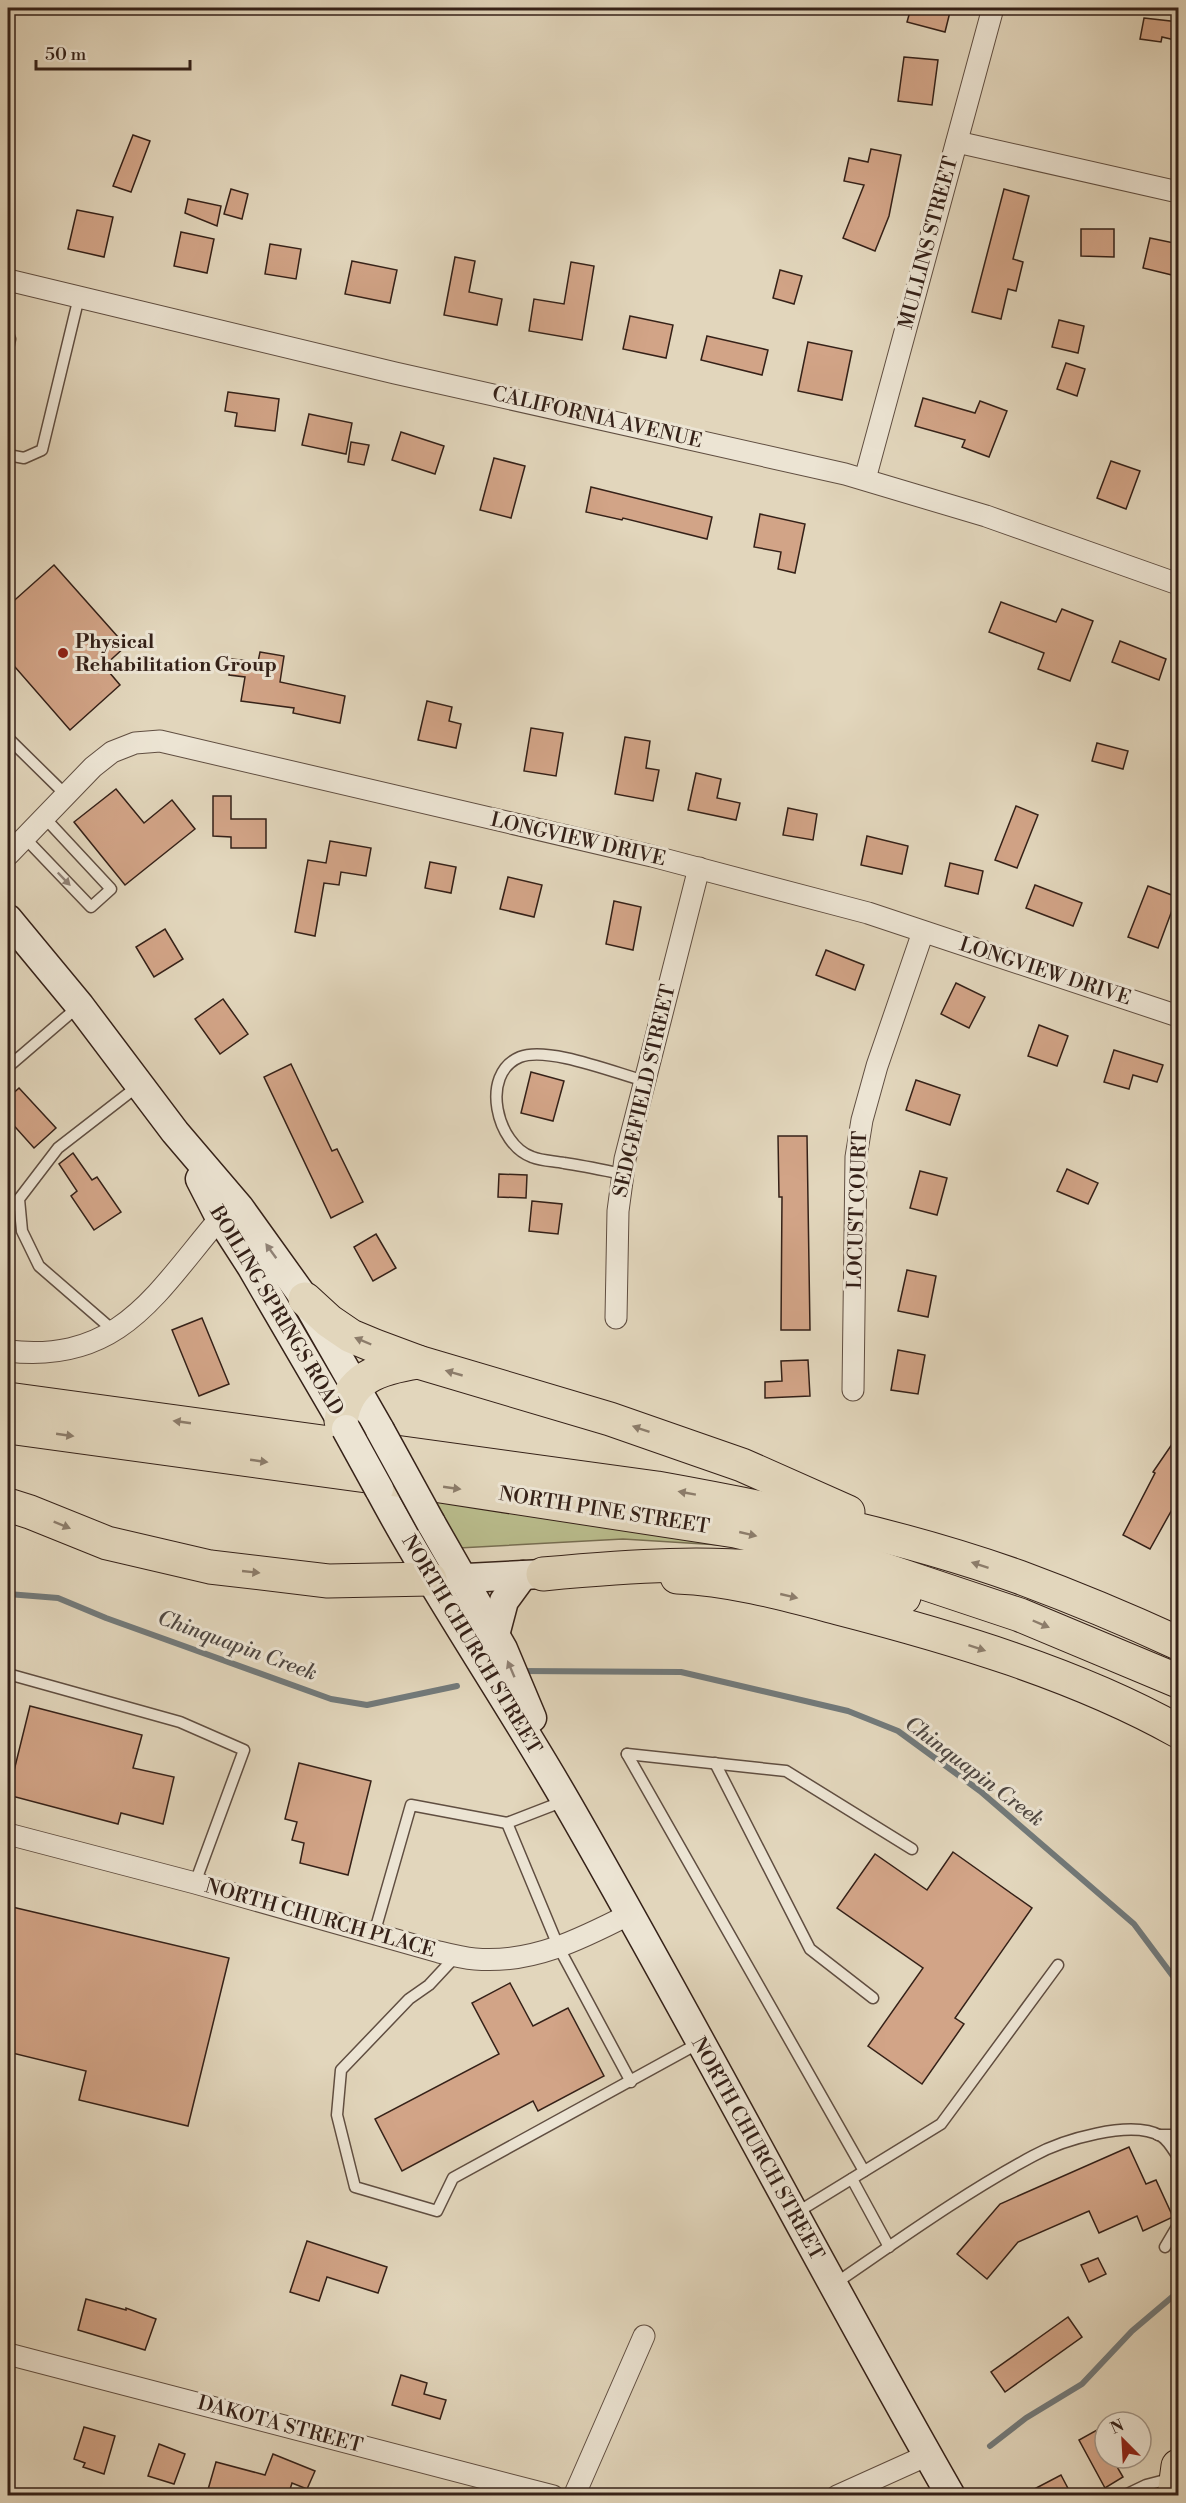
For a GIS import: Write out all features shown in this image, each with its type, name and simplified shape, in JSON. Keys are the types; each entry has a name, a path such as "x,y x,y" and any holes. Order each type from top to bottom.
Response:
{"main road":[{"name":"BOILING SPRINGS ROAD","path":"8,919 80,1006 140,1085 175,1132 229,1213 305,1299 400,1467"},
{"name":"BOILING SPRINGS ROAD","path":"229,1213 251,1266 379,1489"},
{"path":"305,1299 329,1321 351,1336 418,1362 610,1419 742,1465 929,1548"},
{"path":"343,1425 346,1399 356,1386 374,1372 418,1362"},
{"name":"NORTH PINE STREET","path":"8,1399 657,1488 805,1517 929,1548 1017,1576 1179,1642"},
{"name":"NORTH PINE STREET","path":"8,1427 417,1483 735,1531 843,1556 1020,1615 1179,1682"},
{"name":"NORTH CHURCH STREET","path":"400,1467 495,1635 566,1801"},
{"name":"NORTH CHURCH STREET","path":"379,1489 430,1580 566,1801 832,2285 951,2496"},
{"path":"8,1505 107,1543 210,1567 328,1581 430,1580 700,1563 799,1571 932,1603 986,1605"},
{"path":"495,1635 504,1601 533,1575 701,1578 757,1588 893,1622 1085,1686 1142,1711 1179,1731"},
{"path":"1113,1614 1179,1626"}],"street":[{"name":"MULLINS STREET","path":"864,479 993,8"},
{"path":"957,142 1179,192"},
{"name":"CALIFORNIA AVENUE","path":"8,280 407,375 864,479 986,516 1179,584"},
{"name":"LONGVIEW DRIVE","path":"8,855 93,767 112,752 135,743 160,741 699,868 868,913 1179,1016"},
{"name":"SEDGEFIELD STREET","path":"616,1318 618,1211 622,1174 699,868"},
{"name":"LOCUST COURT","path":"853,1390 856,1157 862,1120 923,932"},
{"path":"8,1351 32,1353 66,1350 100,1339 114,1331 141,1312 229,1213"},
{"name":"NORTH CHURCH PLACE","path":"8,1834 195,1883 456,1956 475,1959 512,1959 559,1948 630,1914"},
{"path":"574,2496 644,2336"},
{"name":"DAKOTA STREET","path":"8,2354 553,2496"},
{"path":"837,2496 928,2455"}],"lane":[{"path":"8,455 24,458 42,450 79,297"},
{"path":"8,333 10,339 8,349"},
{"path":"8,738 66,795"},
{"path":"24,837 91,907 111,889 44,817"},
{"path":"8,1067 80,1006"},
{"path":"622,1174 532,1157 518,1149 503,1125 495,1102 497,1083 507,1065 521,1057 537,1055 555,1055 645,1081"},
{"path":"114,1331 39,1266 22,1231 19,1199 58,1148 140,1085"},
{"path":"8,1674 180,1722 244,1750 195,1883"},
{"path":"864,2171 627,1754 786,1771 912,1849"},
{"path":"715,1763 810,1949 873,1998"},
{"path":"374,1934 411,1805 507,1824 566,1801"},
{"path":"507,1824 559,1948 631,2082"},
{"path":"456,1956 429,1985 409,1999 341,2070 337,2115 355,2187 437,2211 453,2178 700,2042"},
{"path":"794,2215 941,2124 1058,1965"},
{"path":"832,2285 974,2191 1035,2154 1086,2135 1132,2129 1158,2135 1162,2136 1179,2157"},
{"path":"1158,2135 1179,2135"},
{"path":"852,2179 889,2247"},
{"path":"1165,2247 1179,2224"},
{"path":"1123,2496 1146,2485 1176,2480"}],"green space":[{"path":"424,1488 785,1549 623,1539 459,1548"}],"building":[{"path":"911,8 951,8 945,32 907,22"},
{"path":"1144,18 1179,22 1179,41 1162,37 1161,42 1140,39"},
{"path":"904,57 938,60 932,105 898,101"},
{"path":"133,135 150,141 131,192 113,186"},
{"path":"871,149 901,155 889,216 875,251 843,238 864,185 844,181 849,158 868,162"},
{"path":"231,189 248,194 242,219 224,214"},
{"path":"1004,189 1029,196 1013,259 1023,262 1016,291 1008,289 1001,319 972,312"},
{"path":"188,199 221,206 217,226 185,213"},
{"path":"77,210 113,217 104,257 68,249"},
{"path":"1081,229 1114,229 1114,257 1081,256"},
{"path":"181,232 214,239 207,273 174,266"},
{"path":"1150,238 1179,244 1176,276 1143,268"},
{"path":"270,244 301,249 296,279 265,274"},
{"path":"455,257 475,261 469,292 502,299 497,325 444,315"},
{"path":"352,261 397,270 390,303 345,294"},
{"path":"571,262 594,266 582,340 529,331 534,299 564,304"},
{"path":"780,270 802,276 794,304 773,298"},
{"path":"630,316 673,325 666,358 623,349"},
{"path":"1059,320 1084,326 1078,353 1052,347"},
{"path":"707,336 768,350 762,375 701,360"},
{"path":"808,342 852,351 842,400 798,391"},
{"path":"1066,363 1085,369 1077,396 1057,389"},
{"path":"228,392 279,399 275,431 235,426 237,413 225,411"},
{"path":"923,398 975,413 980,401 1007,411 989,457 962,447 965,440 915,426"},
{"path":"309,414 352,423 346,454 302,445"},
{"path":"401,432 444,446 435,474 392,460"},
{"path":"351,442 369,445 364,465 348,462"},
{"path":"494,458 525,466 511,518 480,510"},
{"path":"1111,461 1140,471 1126,509 1097,498"},
{"path":"591,487 712,517 707,539 623,518 622,520 586,512"},
{"path":"760,514 805,524 795,573 778,569 781,552 754,547"},
{"name":"Physical Rehabilitation Group","path":"54,565 126,646 104,666 120,685 70,730 8,659 8,606"},
{"path":"1001,602 1056,622 1062,609 1093,621 1070,681 1038,669 1044,653 989,632"},
{"path":"1120,641 1166,659 1159,680 1112,662"},
{"path":"260,652 284,656 280,682 345,696 340,723 293,713 294,708 241,701 245,677 229,675 232,659 258,662"},
{"path":"427,701 452,707 449,721 461,724 456,748 418,740"},
{"path":"531,728 563,733 556,776 524,771"},
{"path":"625,737 650,741 646,768 659,770 653,801 615,794"},
{"path":"1097,743 1128,751 1123,769 1092,761"},
{"path":"696,773 721,779 717,798 740,803 736,820 688,810"},
{"path":"116,789 144,823 172,800 195,829 125,885 74,822"},
{"path":"213,796 231,796 231,819 266,819 266,848 231,848 231,837 213,836"},
{"path":"1016,806 1038,815 1017,868 995,860"},
{"path":"788,808 817,814 813,840 783,835"},
{"path":"867,836 908,846 902,874 861,865"},
{"path":"330,841 371,848 366,876 341,872 339,885 324,883 315,936 295,932 308,860 326,863"},
{"path":"430,862 456,867 451,893 425,888"},
{"path":"950,863 983,871 978,894 945,886"},
{"path":"508,877 542,885 534,917 500,909"},
{"path":"1035,885 1082,903 1073,926 1026,908"},
{"path":"1148,886 1177,897 1158,948 1128,937"},
{"path":"614,901 641,907 633,950 606,944"},
{"path":"165,929 183,959 154,977 136,947"},
{"path":"826,950 864,965 855,990 816,975"},
{"path":"956,983 985,997 969,1028 941,1014"},
{"path":"223,999 248,1034 220,1054 195,1019"},
{"path":"1039,1025 1068,1036 1057,1066 1028,1056"},
{"path":"1114,1050 1163,1065 1157,1082 1133,1075 1129,1089 1104,1082"},
{"path":"291,1064 332,1151 337,1149 363,1202 331,1218 264,1077"},
{"path":"531,1072 564,1081 553,1121 521,1113"},
{"path":"916,1080 960,1095 950,1125 906,1110"},
{"path":"19,1088 56,1128 34,1148 8,1119 8,1098"},
{"path":"778,1136 807,1136 810,1330 781,1330 782,1197 779,1197"},
{"path":"73,1153 92,1180 97,1177 121,1212 94,1230 71,1196 77,1191 59,1164"},
{"path":"1067,1169 1098,1183 1088,1204 1057,1191"},
{"path":"920,1171 947,1178 937,1215 910,1208"},
{"path":"499,1174 527,1175 526,1198 498,1197"},
{"path":"532,1201 562,1204 558,1234 529,1231"},
{"path":"376,1234 396,1268 373,1281 354,1247"},
{"path":"907,1270 936,1276 928,1317 898,1311"},
{"path":"202,1318 229,1384 199,1396 172,1330"},
{"path":"898,1350 925,1355 918,1394 891,1390"},
{"path":"808,1360 810,1396 765,1398 765,1382 782,1381 781,1361"},
{"path":"1179,1434 1179,1497 1150,1549 1123,1535 1155,1473 1153,1472"},
{"path":"30,1706 142,1735 133,1768 174,1777 163,1824 121,1813 118,1824 8,1795"},
{"path":"299,1763 371,1781 348,1875 300,1863 304,1843 292,1840 297,1822 285,1819"},
{"path":"953,1852 1032,1908 955,2018 964,2024 922,2084 868,2046 923,1968 837,1908 875,1854 927,1890"},
{"path":"8,1906 229,1958 188,2126 79,2100 86,2071 8,2052"},
{"path":"510,1983 533,2026 568,2008 604,2076 538,2111 533,2101 402,2171 375,2119 499,2054 472,2003"},
{"path":"1129,2147 1146,2184 1156,2180 1173,2217 1143,2231 1137,2216 1099,2233 1089,2211 1018,2242 987,2279 957,2254 1000,2204"},
{"path":"307,2241 387,2267 378,2293 327,2277 319,2301 290,2292"},
{"path":"1098,2258 1106,2274 1089,2282 1081,2265"},
{"path":"86,2299 126,2310 126,2308 156,2319 145,2350 78,2330"},
{"path":"1068,2317 1082,2337 1005,2392 991,2372"},
{"path":"401,2375 427,2383 424,2394 446,2400 440,2419 392,2405"},
{"path":"84,2427 115,2436 104,2474 83,2467 85,2463 74,2459"},
{"path":"1093,2432 1093,2466 1079,2440"},
{"path":"159,2444 185,2454 174,2484 148,2476"},
{"path":"273,2454 315,2471 307,2489 292,2483 288,2496 217,2496 207,2493 216,2462 265,2475"},
{"path":"1095,2470 1119,2470 1123,2477 1105,2488"},
{"path":"1061,2475 1072,2496 1021,2496"}],"waterway":[{"name":"Chinquapin Creek","path":"8,1594 58,1598 106,1618 331,1699 367,1705 457,1686"},
{"name":"Chinquapin Creek","path":"521,1671 681,1672 848,1711 898,1731 980,1791 1134,1924 1178,1983"},
{"path":"990,2446 1026,2418 1082,2384 1132,2331 1178,2292"}],"place":[{"name":"Physical Rehabilitation Group","path":"63,653"}]}
